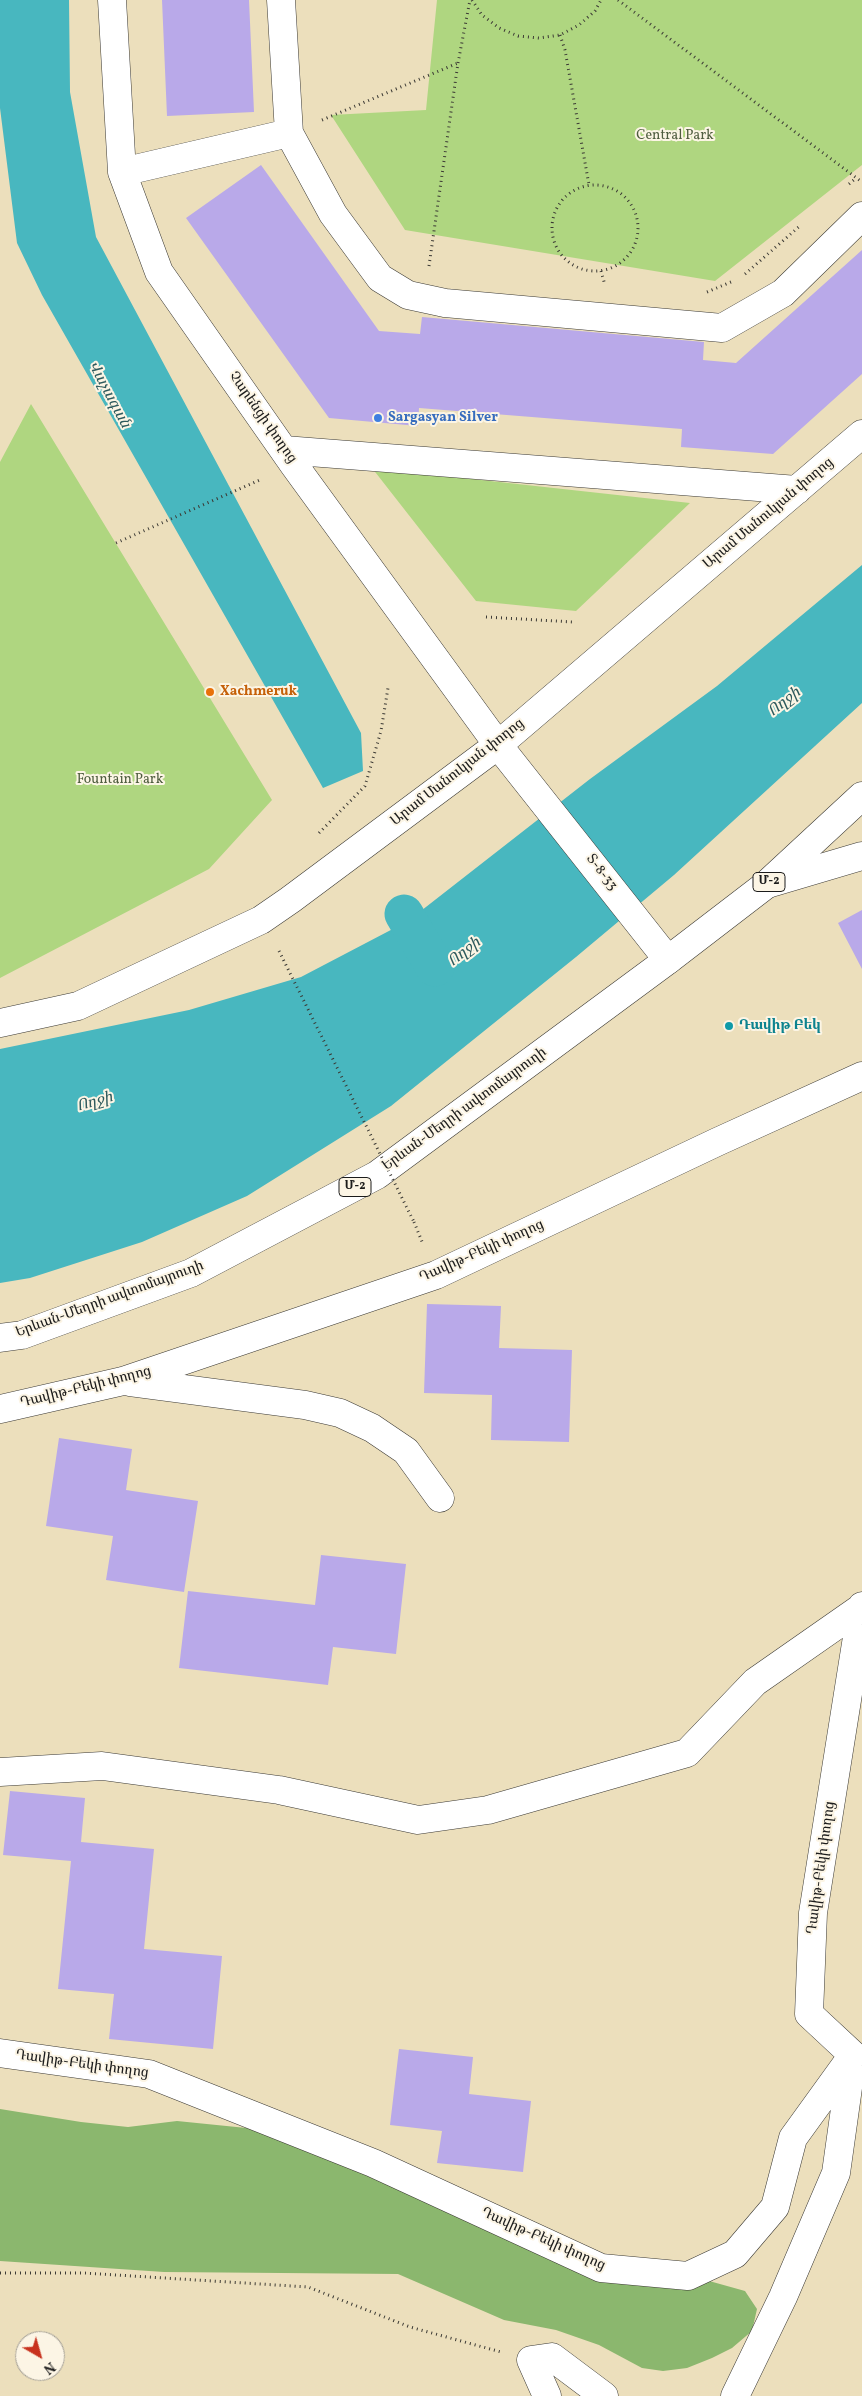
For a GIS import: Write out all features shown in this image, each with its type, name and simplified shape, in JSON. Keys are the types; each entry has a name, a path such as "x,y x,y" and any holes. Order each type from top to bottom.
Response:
{"main road":[{"name":"Չարենցի փողոց","path":"112,0 122,172 160,272 289,457 498,745 532,787"},
{"path":"281,0 289,134 333,214 380,278 408,295 445,303 722,328 783,293 862,216"},
{"path":"122,172 289,134"},
{"name":"Արամ Մանուկյան փողոց","path":"0,1023 78,1006 261,920 498,745 862,434"},
{"path":"289,457 797,490"},
{"name":"Տ-8-33","path":"532,787 668,960"},
{"name":"Մ-2","path":"668,960 767,884 862,796"},
{"path":"767,884 862,856"},
{"name":"Երևան-Մեղրի ավտոմայրուղի","path":"0,1338 22,1335 191,1273 377,1175 668,960"},
{"name":"Դավիթ-Բեկի փողոց","path":"0,1409 123,1381 436,1275 717,1142 862,1076"},
{"path":"123,1381 305,1405 340,1413 372,1428 406,1451 440,1498"},
{"name":"Դավիթ-Բեկի փողոց","path":"0,1772 102,1766 279,1790 418,1820 488,1810 687,1753 755,1682 861,1607"},
{"name":"Դավիթ-Բեկի փողոց","path":"0,2053 149,2074 373,2163 602,2268 688,2276 734,2254 775,2208 793,2138 857,2053 810,2014 813,1913 861,1607"},
{"path":"735,2396 783,2297 836,2173 857,2053"},
{"path":"547,2396 531,2360 552,2357 604,2396"}],"path":[{"path":"471,0 482,15 499,28 518,36 539,38 560,35 579,25 595,11 601,0"},
{"path":"424,298 458,63 471,0"},
{"path":"618,0 862,182"},
{"path":"560,35 565,50 589,185"},
{"path":"289,134 458,63"},
{"path":"589,185 604,185 618,191 629,201 636,214 638,229 635,244 621,261 601,271 586,270 572,264 560,254 554,241 551,226 555,212 563,199 574,190 589,185"},
{"path":"601,271 607,290"},
{"path":"116,543 289,457"},
{"path":"486,617 573,622"},
{"path":"313,840 365,786 382,731 388,688"},
{"path":"279,951 414,1222"},
{"path":"0,2273 84,2273 308,2287 410,2327 531,2360"}],"green space":[{"name":"Central Park","path":"437,0 862,0 862,165 715,281 405,230 331,115 426,110"},
{"name":"Fountain Park","path":"31,404 272,800 209,869 0,978 0,462"},
{"path":"372,468 690,503 576,611 476,601"},
{"path":"0,2109 81,2122 128,2127 177,2121 276,2131 601,2268 702,2279 745,2291 757,2309 752,2331 732,2348 712,2358 687,2368 663,2371 642,2368 599,2345 556,2330 504,2320 398,2274 164,2272 0,2261"}],"water":[{"name":"Վաչագան","path":"0,0 69,0 70,92 96,237 361,733 363,771 323,788 42,295 17,243 0,108"},
{"name":"Ողջի","path":"862,565 862,703 674,875 576,957 391,1106 247,1196 142,1242 30,1278 0,1283 0,1049 189,1010 301,977 408,921 590,779 717,686"}],"building":[{"path":"162,0 249,0 254,112 167,116"},
{"path":"261,165 379,331 420,334 422,317 704,342 703,360 736,363 862,250 862,374 773,454 681,447 682,429 419,408 418,426 329,418 186,218"},
{"path":"862,910 862,969 838,923"},
{"path":"427,1304 501,1306 499,1348 572,1350 569,1442 491,1440 492,1395 424,1393"},
{"path":"59,1438 132,1449 126,1490 198,1501 184,1592 106,1580 113,1536 46,1526"},
{"path":"321,1555 406,1564 396,1654 333,1647 328,1685 179,1668 188,1591 315,1605"},
{"path":"10,1791 85,1798 81,1842 154,1849 144,1949 222,1956 213,2049 109,2039 114,1994 58,1989 71,1861 3,1855"},
{"path":"399,2049 473,2057 469,2094 531,2101 523,2172 437,2163 442,2131 390,2125"}],"waterway":[{"path":"404,914 435,967"}],"place":[{"name":"Sargasyan Silver","path":"378,418"},
{"name":"Xachmeruk","path":"210,692"},
{"name":"Դավիթ Բեկ","path":"729,1026"}]}
